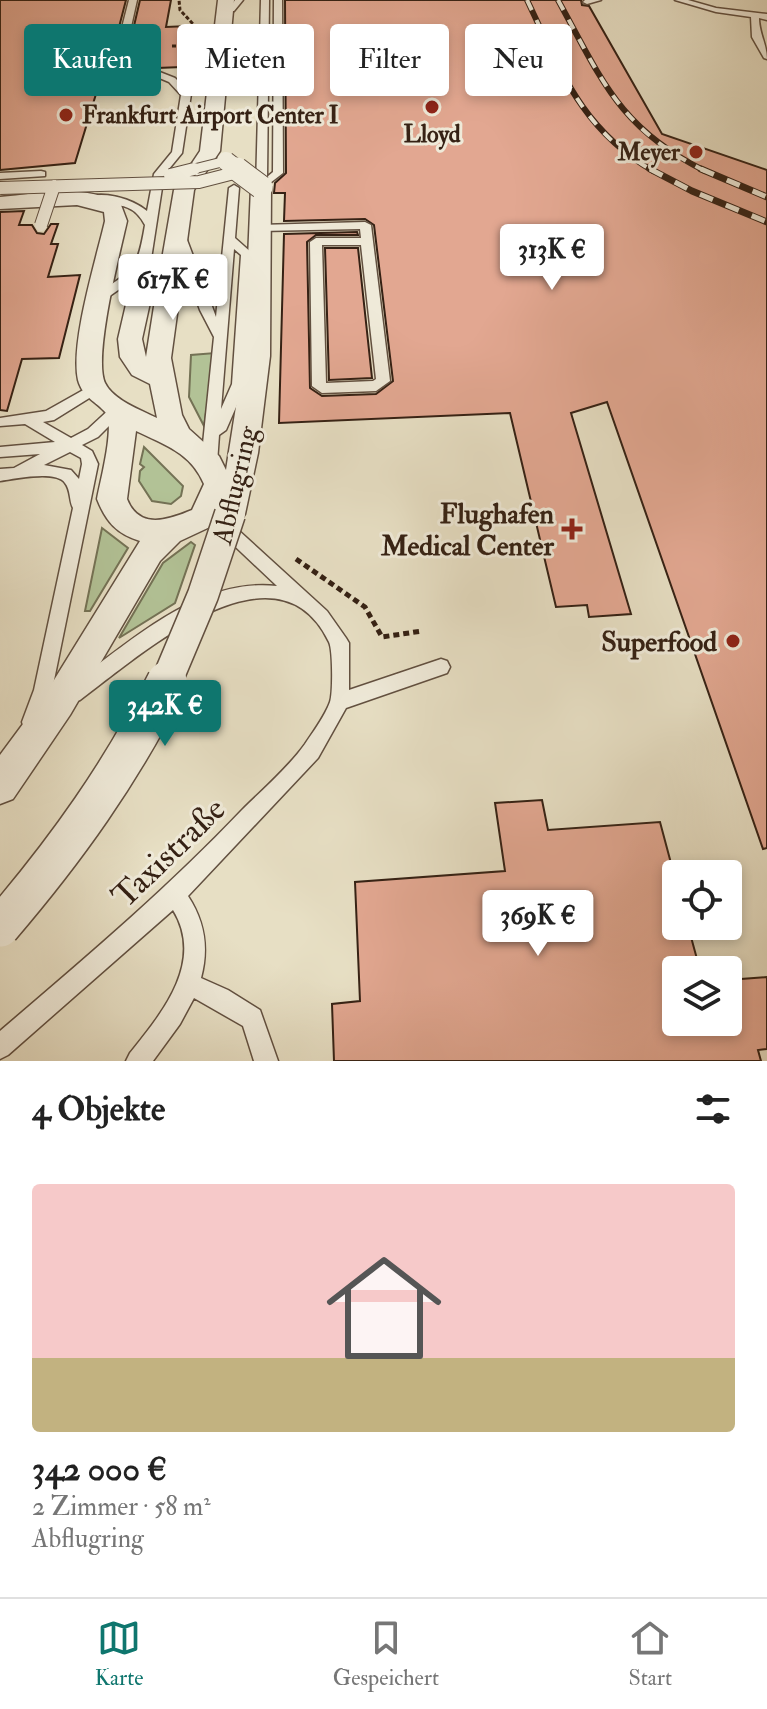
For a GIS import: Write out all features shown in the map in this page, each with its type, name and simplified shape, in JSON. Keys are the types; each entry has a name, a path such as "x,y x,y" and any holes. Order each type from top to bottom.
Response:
{"street":[{"path":"231,2 221,143 233,174 261,187"},
{"path":"3,782 58,704 149,552 169,533 202,518 212,504 218,484 204,450 169,415 160,378 175,335 180,297 170,269 184,190 210,151 231,2"},
{"name":"Abflugring","path":"0,927 85,822 129,754 197,614 218,556 244,453 257,356 245,234 261,187"},
{"path":"0,203 89,199 107,203 117,214 88,370 94,389 119,409 204,450"},
{"path":"160,378 141,369 133,357 130,339 140,296 170,269"},
{"path":"119,409 123,429 112,499 114,507 120,518 138,530 169,533"}],"lane":[{"path":"101,298 140,269 147,254 159,174 177,153 186,94 172,80 119,59 133,0"},
{"path":"261,187 265,0"},
{"path":"261,187 278,173 278,0"},
{"path":"587,2 597,0"},
{"path":"679,0 767,17"},
{"path":"755,16 753,30 767,56"},
{"path":"0,176 42,170 33,201"},
{"path":"0,188 199,182 233,174 247,254 239,384 204,450"},
{"path":"41,225 54,186"},
{"path":"89,199 123,202 144,214 151,226"},
{"path":"245,234 365,225 383,381 376,386 322,388 319,386 316,242 366,241"},
{"path":"178,231 206,310 222,342"},
{"path":"204,450 222,342 245,234"},
{"path":"5,422 29,420 57,412 94,389"},
{"path":"7,474 72,446 93,433 119,409"},
{"path":"3,782 28,732 43,690 89,458 29,420"},
{"path":"0,452 72,446"},
{"path":"7,474 53,472 66,475 74,482 79,510"},
{"path":"212,504 230,532 321,616 340,643 340,702 441,667"},
{"path":"58,704 170,622 202,606 250,593 298,596"},
{"name":"Taxistraße","path":"0,1047 175,894 311,752 340,702"},
{"path":"138,1061 190,985 195,959 192,926 175,894"},
{"path":"190,985 220,998 252,1018 266,1061"}],"path":[{"path":"172,46 191,46 194,25 180,10 179,0"},
{"path":"289,554 365,607 382,637 422,631"}],"green space":[{"path":"215,353 204,426 189,397 191,355"},
{"path":"144,447 183,486 181,496 171,504 152,501 139,481 140,471 144,467 140,464"},
{"path":"102,528 128,548 90,611 85,611"},
{"path":"191,542 195,545 175,603 119,638 163,563"}],"building":[{"path":"0,0 126,0 120,24 24,24 24,96 95,96 75,163 0,170"},
{"path":"140,0 171,0 166,27 177,27 177,67 161,68 161,24 134,24"},
{"path":"285,0 581,0 582,5 589,6 662,134 767,170 767,848 763,849 607,402 571,413 631,614 589,617 587,605 556,607 510,413 279,423 284,234 357,232 358,235 316,235 307,242 310,388 322,396 376,394 393,381 374,225 365,219 284,221 285,193 274,193 275,183 286,173 286,96 314,96 314,24 285,24"},
{"path":"24,211 19,225 32,225 37,233 44,234 51,224 58,224 51,244 58,244 48,277 80,275 59,358 22,359 7,411 0,410 0,212"},
{"path":"325,248 358,248 372,378 329,380"},
{"path":"542,800 548,830 660,822 670,860 662,860 662,940 692,940 696,956 662,956 662,1036 742,1036 742,979 767,977 767,1049 758,1050 761,1061 334,1061 332,1004 360,1001 355,882 505,871 495,803"}],"railway":[{"path":"527,0 563,74 590,117 628,155 653,171"},
{"path":"558,0 601,78 632,119 676,155 703,170"},
{"path":"650,169 692,191 767,222"},
{"path":"703,170 767,197"}],"place":[{"name":"Lloyd","path":"432,107"},
{"name":"Frankfurt Airport Center I","path":"66,115"},
{"name":"Meyer","path":"696,152"},
{"name":"Flughafen Medical Center","path":"572,529"},
{"name":"Superfood","path":"733,641"}]}
